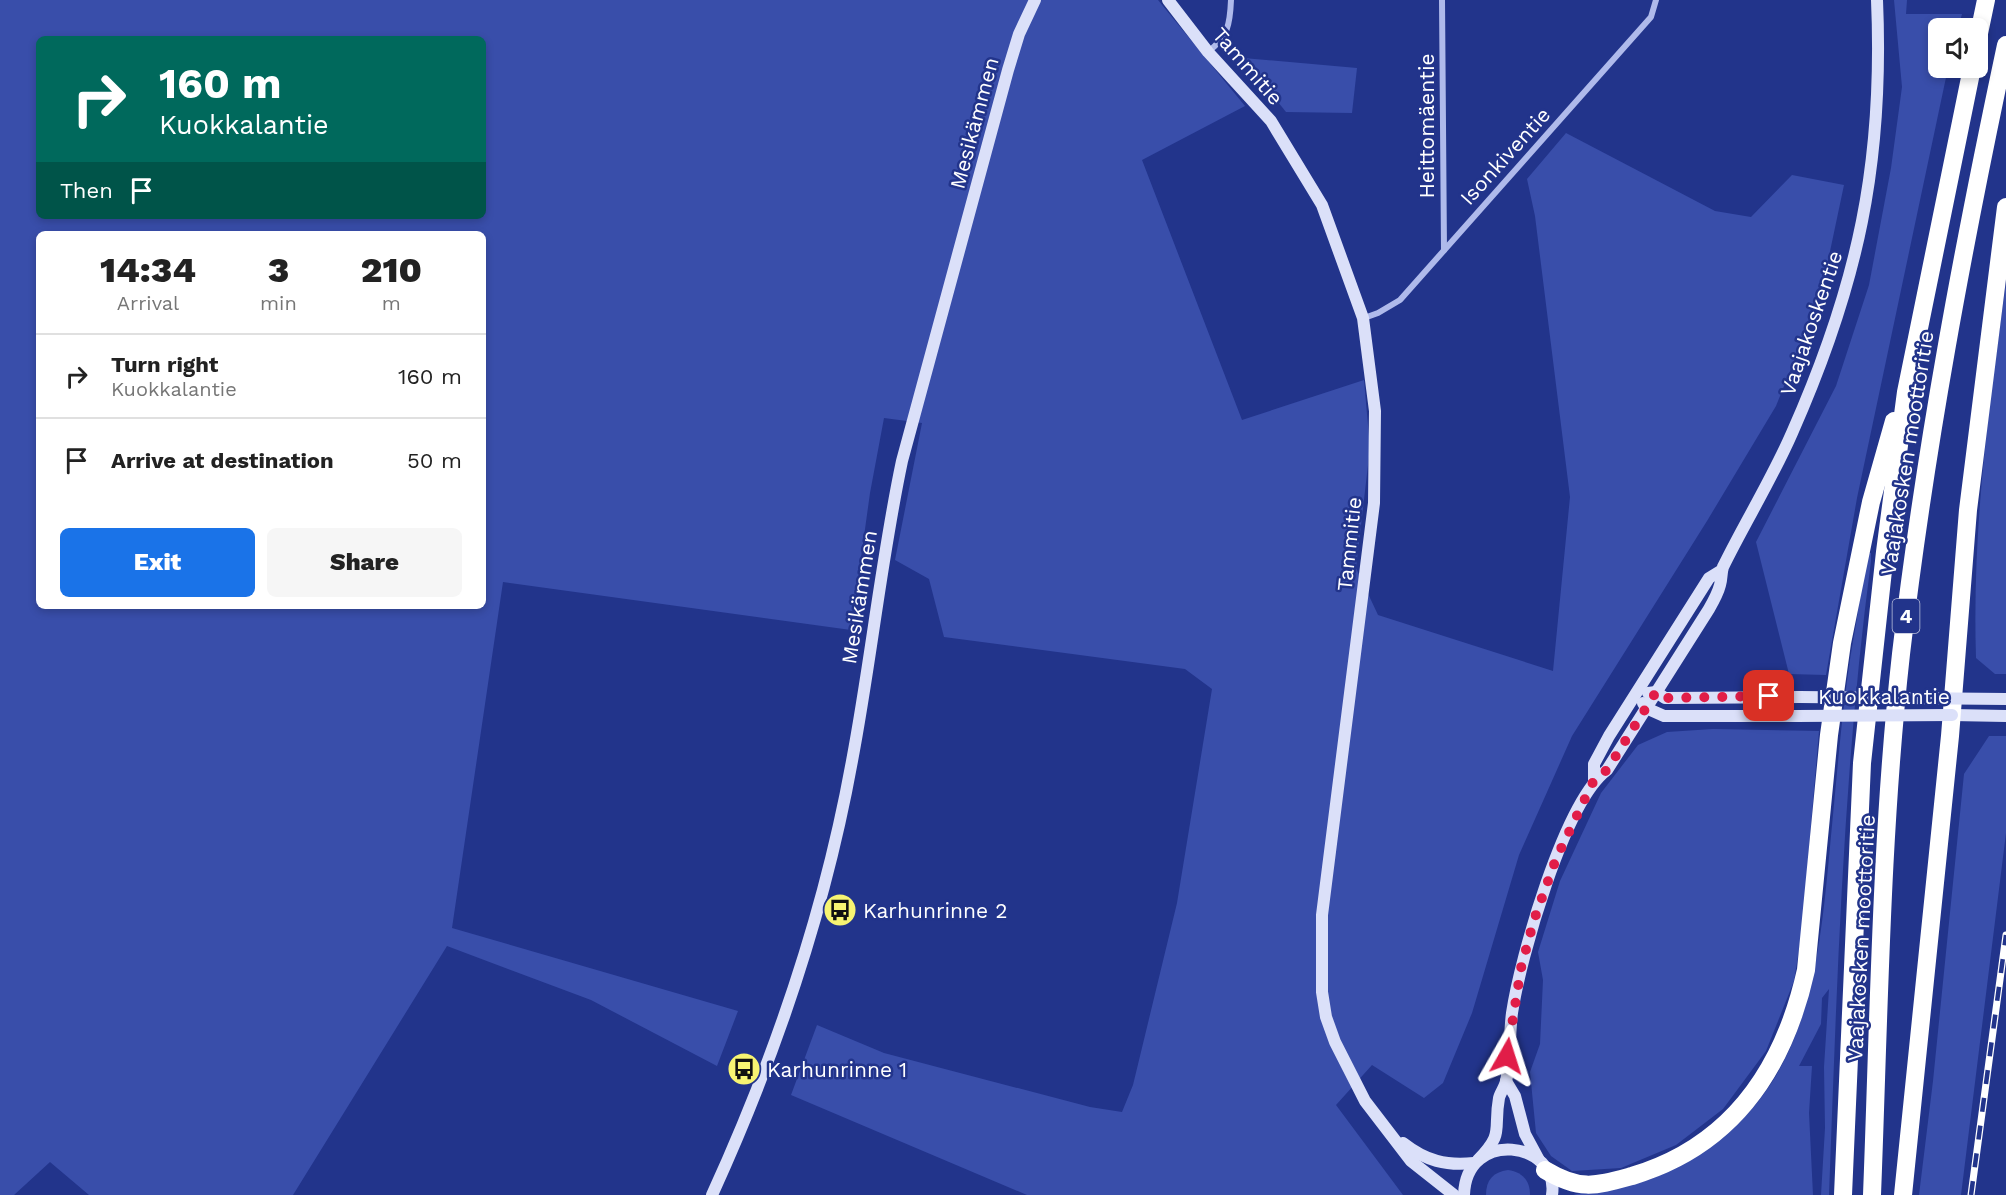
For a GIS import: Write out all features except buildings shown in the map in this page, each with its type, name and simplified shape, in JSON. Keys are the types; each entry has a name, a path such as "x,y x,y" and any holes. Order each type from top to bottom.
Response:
{"highway":[{"path":"1982,18 1986,0"},
{"name":"Vaajakosken moottoritie","path":"1872,1195 1882,933 1901,657 1942,363 2006,45"},
{"name":"Vaajakosken moottoritie","path":"1843,1195 1862,764 1906,392 1970,78"},
{"path":"1903,1195 1952,707 1968,510 2006,207"},
{"path":"1543,1167 1563,1182 1589,1185 1635,1175 1682,1158 1736,1116 1758,1089 1779,1053 1801,994 1806,970 1829,735 1842,643 1871,502 1887,439 1906,392"}],"street":[{"name":"Mesikämmen","path":"712,1195 763,1075 792,992 823,886 852,762 891,516 902,461 1008,70 1019,34 1035,0"},
{"name":"Tammitie","path":"1168,0 1208,52 1271,121 1322,205 1363,318 1375,411 1374,503 1326,880 1321,960 1326,1017 1335,1042 1365,1101 1425,1175 1454,1195"},
{"path":"1208,52 1224,40 1230,18 1231,0"},
{"name":"Heittomäentie","path":"1442,0 1444,251"},
{"name":"Isonkiventie","path":"1363,318 1378,313 1400,300 1651,17 1656,0"},
{"name":"Vaajakoskentie","path":"1594,780 1607,770 1709,609 1721,584 1722,570 1755,511 1792,435 1828,348 1854,262 1866,210 1879,94 1877,0"},
{"name":"Vaajakoskentie","path":"1464,1195 1467,1176 1476,1161 1496,1138 1499,1098 1506,1081 1512,1011 1534,920 1556,859 1594,780 1594,764 1709,578 1722,570"},
{"name":"Kuokkalantie","path":"1638,694 1656,692 1665,698 1799,697 1952,707 2006,716"},
{"path":"1638,694 1646,708"},
{"name":"Kuokkalantie","path":"1646,708 1664,716 1797,716 1952,707 2006,699"},
{"name":"Vaajakoskentie","path":"1506,1081 1515,1096 1525,1134 1551,1184 1552,1195"},
{"name":"Tammitie","path":"1389,1132 1415,1152 1438,1163 1476,1161"},
{"path":"1476,1161 1497,1150 1509,1148 1522,1150 1543,1167"}],"shaded area":[{"path":"0,0 1158,0 1245,106 1142,160 1242,420 1364,380 1370,448 1356,568 1378,615 1553,671 1570,497 1535,216 1527,179 1566,133 1715,211 1751,217 1792,175 1844,185 1821,294 1776,406 1572,736 1519,855 1472,1013 1443,1083 1424,1098 1372,1065 1336,1105 1403,1195 1027,1195 791,1095 817,1025 884,1053 1090,1107 1122,1112 1133,1085 1177,903 1212,689 1185,669 944,637 929,579 895,560 922,423 884,418 870,493 851,630 503,582 452,928 738,1011 717,1066 591,1000 447,946 293,1195 89,1195 50,1162 14,1195 0,1195"},
{"path":"1894,0 1907,0 1906,14 1962,14 1961,18 1928,18 1928,78 1946,78 1857,498 1826,675 1789,674 1756,542 1836,386 1869,285 1891,168 1902,87"},
{"path":"1243,58 1357,68 1352,113 1286,112"},
{"path":"2006,283 2006,674 1995,674 1976,658 1976,564 1983,470"},
{"path":"1869,553 1871,553 1871,561 1861,640 1842,877 1829,1195 1821,1195 1825,1128 1824,1067 1829,989 1822,998 1821,1024 1799,1066 1812,1066 1809,1113 1813,1195 1573,1195 1648,1180 1685,1162 1727,1133 1759,1100 1783,1062 1801,1021 1813,977 1821,931 1844,703 1862,579"},
{"path":"1713,729 1819,731 1802,931 1794,981 1766,1051 1723,1109 1676,1145 1621,1168 1572,1171 1551,1156 1536,1133 1530,1072 1540,1044 1543,980 1538,952 1560,881 1601,793 1638,745 1667,732"},
{"path":"1989,736 2006,736 2006,833 1961,1195 1919,1195 1933,1081 1964,774"},
{"path":"1508,1170 1524,1178 1529,1185 1530,1195 1486,1195 1487,1185 1491,1178"}],"railway":[{"path":"1971,1195 2006,935"}],"place":[{"name":"Karhunrinne 2","path":"840,910"},
{"name":"Karhunrinne 1","path":"744,1069"}],"route":[{"path":"1507,1056 1512,1011 1521,968 1534,920 1556,859 1594,780 1607,770 1656,692 1665,698 1769,696"}]}
